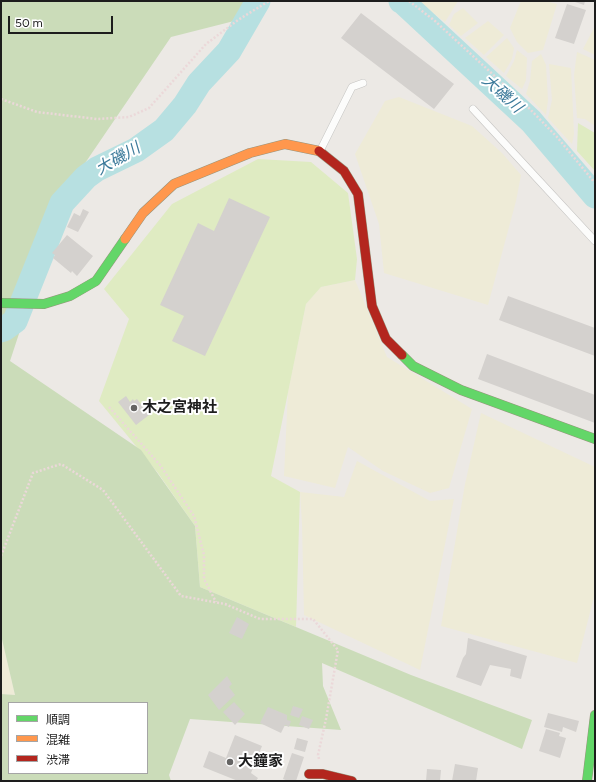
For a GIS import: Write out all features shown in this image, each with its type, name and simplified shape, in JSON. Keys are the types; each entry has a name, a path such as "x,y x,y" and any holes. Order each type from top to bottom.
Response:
{"street":[{"path":"1,303 44,304 70,296 96,281 143,212 174,184 250,153 285,144 320,151 344,171 358,194 372,306 386,339 413,366 461,390 595,439"},
{"path":"588,781 595,715"},
{"path":"309,774 323,774 352,781"}],"lane":[{"path":"320,151 352,87 363,83"},
{"path":"474,109 595,241"}],"path":[{"path":"1,99 37,112 97,120 129,117 149,108 206,44 238,20 269,1"},
{"path":"408,1 435,21 526,105 557,137 595,183"},
{"path":"109,407 160,465 194,516 204,555 204,579 216,602"},
{"path":"1,556 33,473 61,464 103,490 181,596 225,604 260,619 313,619 338,650 318,755 323,774"}],"shaded area":[{"path":"417,1 458,1 445,22"},
{"path":"521,1 545,1 557,4 543,50 528,53 517,42 510,28"},
{"path":"463,8 478,23 461,36 449,25 454,14"},
{"path":"488,21 504,35 484,55 465,38"},
{"path":"595,26 595,55 583,49"},
{"path":"507,38 514,48 512,59 504,73 486,57"},
{"path":"517,50 527,58 526,80 522,89 506,76 514,61"},
{"path":"577,52 595,60 595,126 585,119 577,118 574,75"},
{"path":"541,54 546,65 548,100 546,115 526,94 530,81 532,61"},
{"path":"549,64 571,68 574,134 572,144 548,118 552,100"},
{"path":"399,97 472,126 502,153 521,175 516,201 488,305 384,273 379,224 355,154 385,101"},
{"path":"355,280 387,357 472,409 449,488 430,493 383,471 348,447 335,488 284,476 288,392 306,304 321,287"},
{"path":"481,413 595,467 595,593 577,663 441,626 465,484"},
{"path":"357,461 430,501 454,499 420,670 304,615 300,492 344,497"},
{"path":"1,635 15,695 1,694"}],"green space":[{"path":"1,1 258,1 238,20 171,37 66,191 10,361 141,450 195,526 200,587 411,675 532,720 522,749 322,663 323,686 341,730 190,719 169,775 171,781 1,781 1,694 15,695 1,635"},
{"path":"578,123 595,133 595,171 577,151"},
{"path":"258,159 311,162 348,193 357,259 355,280 321,287 306,304 271,476 300,492 296,627 200,587 195,526 158,473 99,401 129,319 104,289 172,204"}],"building":[{"path":"572,1 585,1 584,5"},
{"path":"567,4 586,10 574,44 555,38"},
{"path":"361,13 454,84 434,109 341,38"},
{"path":"229,198 270,217 205,356 172,341 184,316 160,305 198,223 214,231"},
{"path":"83,209 89,212 78,232 67,227 74,213 80,216"},
{"path":"67,235 93,256 77,276 53,258 55,255 52,253"},
{"path":"508,296 595,328 595,356 499,320"},
{"path":"487,354 595,395 595,423 478,379"},
{"name":"木之宮神社","path":"126,396 130,402 133,399 134,401 137,399 149,415 136,425 118,402"},
{"path":"237,617 249,624 242,639 229,633"},
{"path":"468,638 527,656 521,679 510,676 511,669 490,665 481,686 456,677 466,654"},
{"path":"227,676 232,684 229,687 235,695 219,710 208,695"},
{"path":"234,702 245,714 235,725 223,712"},
{"path":"293,706 303,709 299,718 290,715"},
{"path":"268,707 287,715 287,720 291,721 289,727 285,725 281,733 260,723"},
{"path":"548,713 579,721 576,732 563,727 562,732 544,727"},
{"path":"302,716 313,720 309,729 299,725"},
{"path":"546,729 560,733 559,736 566,738 560,758 539,751"},
{"name":"大鐘家","path":"235,735 262,746 251,773 258,778 256,781 238,781 203,767 209,751 226,758"},
{"path":"297,738 308,741 305,752 294,749"},
{"path":"292,753 304,757 296,781 288,781 283,779"},
{"path":"455,764 478,768 476,781 452,781"},
{"path":"427,769 441,770 440,781 426,781"}],"waterway":[{"name":"大磯川","path":"1,330 15,321 62,203 86,177 97,169 136,150 164,130 185,105 199,83 229,51 258,1"},
{"name":"大磯川","path":"401,1 531,121 595,196"}],"traffic: fast":[{"path":"1,303 44,304 70,296 96,281 125,239"},
{"path":"402,355 413,366 461,390 595,439"},
{"path":"587,781 595,715"}],"traffic: slow":[{"path":"125,239 143,213 174,184 250,153 285,144 319,151"}],"traffic: jam":[{"path":"319,151 344,171 358,194 372,306 386,339 402,355"},
{"path":"309,774 323,774 352,781"}],"place":[{"name":"木之宮神社","path":"134,408"},
{"name":"大鐘家","path":"230,762"}]}
